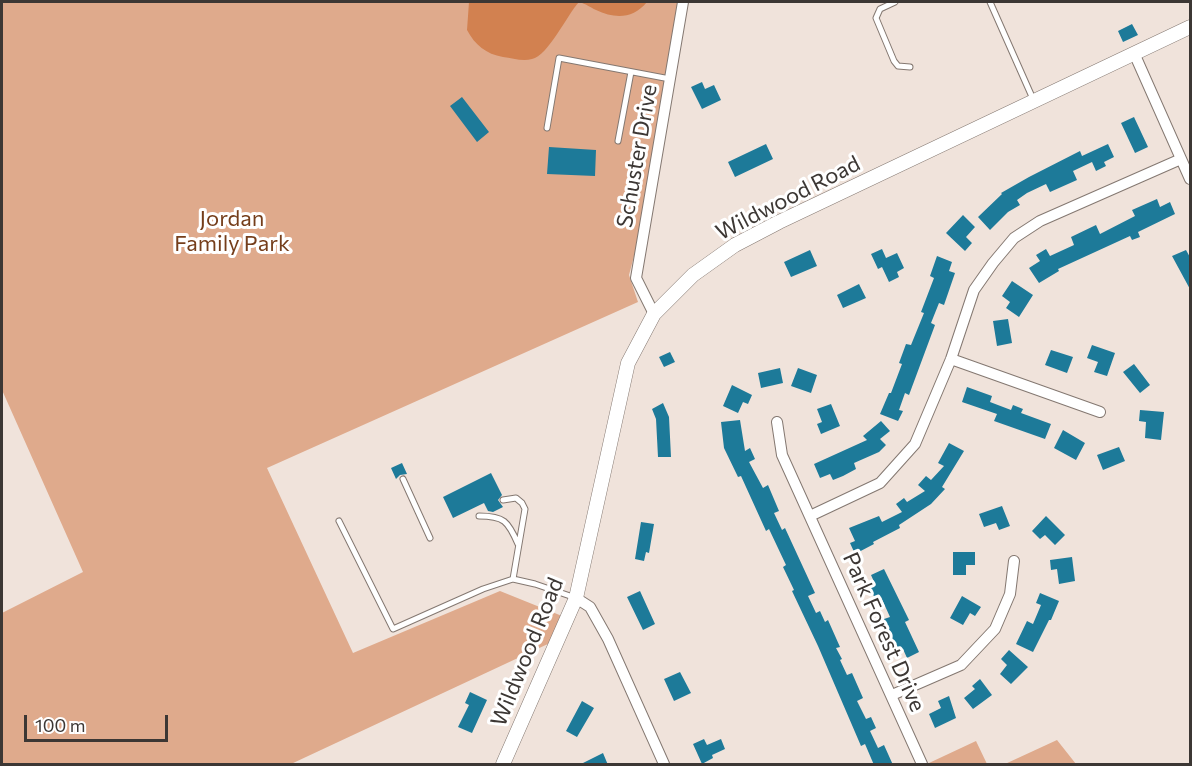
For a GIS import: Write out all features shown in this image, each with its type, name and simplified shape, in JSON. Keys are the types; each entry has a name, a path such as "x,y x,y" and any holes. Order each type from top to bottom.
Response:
{"street":[{"name":"Schuster Drive","path":"654,314 636,278 683,2"},
{"name":"Wildwood Road","path":"503,765 576,598 628,363 654,314 693,275 735,245 1191,27"},
{"path":"1134,53 1191,179"},
{"path":"810,516 880,483 915,444 951,359 974,290 1014,238 1040,221 1181,159"},
{"path":"951,359 1100,412"},
{"name":"Park Forest Drive","path":"777,422 782,455 922,765"},
{"path":"892,695 961,664 995,629 1010,594 1014,561"},
{"path":"576,598 590,607 608,639 664,765"}],"lane":[{"path":"895,2 880,9 876,18 894,61 898,66 910,67"},
{"path":"990,2 1034,101"},
{"path":"547,128 559,58 670,79"},
{"path":"618,141 630,72"},
{"path":"403,479 430,538"},
{"path":"503,500 516,498 525,509 513,579"},
{"path":"479,516 497,516 504,520 518,544"},
{"path":"339,521 393,629 483,589 513,579 576,598"}],"green space":[{"name":"Jordan Family Park","path":"2,2 679,2 638,241 629,275 638,302 267,468 353,653 500,591 562,616 550,643 291,764 2,764 2,613 83,572 2,390"},
{"path":"1057,740 1076,764 1005,764"},
{"path":"976,741 987,764 929,763"}],"shaded area":[{"path":"469,2 579,2 544,51 532,59 518,60 497,56 477,44 467,30"},
{"path":"579,2 647,2 636,12 617,16 603,13"}],"building":[{"path":"1132,24 1138,35 1123,42 1118,31"},
{"path":"702,82 705,89 714,85 721,100 702,109 691,87"},
{"path":"462,97 489,132 477,142 450,106"},
{"path":"1134,117 1148,147 1135,153 1121,123"},
{"path":"766,144 773,159 735,177 728,162"},
{"path":"1108,144 1114,157 1104,162 1106,166 1096,171 1092,162 1073,171 1077,180 1050,192 1046,184 1027,193 1017,200 1020,205 1008,212 990,230 978,217 1001,193 1029,177 1080,151 1082,156"},
{"path":"549,147 596,150 595,176 547,174"},
{"path":"1157,199 1160,207 1170,202 1175,214 1138,232 1140,237 1132,240 1130,236 1058,269 1059,271 1039,283 1029,268 1040,261 1036,255 1046,249 1050,256 1074,245 1071,237 1096,225 1100,234 1135,216 1132,210"},
{"path":"963,215 975,227 966,237 972,243 965,251 946,233"},
{"path":"882,249 886,258 897,253 904,268 897,272 899,277 889,282 882,267 878,269 871,254"},
{"path":"810,250 817,266 791,277 784,262"},
{"path":"1186,250 1191,259 1191,291 1172,256"},
{"path":"937,256 952,262 949,271 955,273 944,305 939,303 931,323 935,325 909,395 905,393 899,410 903,411 898,421 880,414 902,364 899,363 906,344 911,345 924,313 921,312 934,278 930,276"},
{"path":"1012,281 1033,295 1019,317 1006,308 1010,302 1002,296"},
{"path":"859,284 866,298 843,308 837,295"},
{"path":"1008,319 1012,343 997,346 993,321"},
{"path":"1092,345 1115,353 1107,376 1094,372 1098,362 1087,358"},
{"path":"1051,350 1073,357 1067,373 1045,365"},
{"path":"670,352 675,362 664,367 659,357"},
{"path":"1134,364 1150,385 1140,393 1123,372"},
{"path":"780,368 783,383 761,388 758,373"},
{"path":"798,368 817,375 811,393 791,386"},
{"path":"732,385 752,395 748,404 743,402 738,413 723,406"},
{"path":"967,387 992,396 990,402 1011,410 1013,405 1023,409 1021,413 1051,424 1045,439 994,421 997,414 962,402"},
{"path":"663,403 669,417 671,457 658,457 656,419 652,409"},
{"path":"831,404 840,426 821,434 817,424 822,422 817,409"},
{"path":"1140,410 1164,412 1161,440 1145,438 1146,422 1139,421"},
{"path":"740,420 745,451 750,448 755,459 749,462 763,488 768,485 779,511 774,513 782,530 785,528 815,593 808,596 816,613 820,611 825,622 828,620 840,647 836,648 842,659 840,660 847,675 852,673 863,698 857,701 866,719 871,717 876,728 870,731 878,748 884,745 893,765 874,765 865,744 861,746 792,591 794,590 783,567 786,565 769,529 766,531 741,476 738,477 724,448 721,422"},
{"path":"881,421 890,431 880,439 886,445 879,452 854,463 856,469 843,476 833,480 830,474 820,478 814,464 867,440 863,436"},
{"path":"1063,430 1085,443 1076,460 1054,448"},
{"path":"949,443 964,451 942,487 945,489 931,504 899,525 900,528 855,554 850,543 855,541 849,528 879,516 882,522 902,512 896,504 904,498 907,502 925,491 918,485 926,476 931,480 944,466 938,463"},
{"path":"1119,447 1125,461 1103,470 1097,455"},
{"path":"402,463 407,474 400,475 396,479 391,468"},
{"path":"491,473 502,495 498,500 503,507 493,512 488,511 484,503 453,518 443,497"},
{"path":"1002,506 1010,526 999,530 996,523 984,527 979,514"},
{"path":"1046,516 1065,535 1055,545 1045,535 1040,539 1032,531"},
{"path":"641,522 654,524 649,553 646,552 644,561 635,559"},
{"path":"953,552 975,552 975,565 966,565 966,575 953,575"},
{"path":"1072,557 1075,581 1059,584 1057,569 1051,570 1050,560"},
{"path":"884,569 909,620 905,622 919,652 907,658 903,649 898,652 884,619 890,617 881,597 875,599 870,587 875,584 871,575"},
{"path":"640,591 655,624 643,630 627,597"},
{"path":"1040,593 1059,601 1033,652 1016,644 1027,621 1033,624 1041,605 1036,603"},
{"path":"962,596 981,607 975,616 970,613 963,625 950,618"},
{"path":"1009,650 1028,667 1011,684 1000,674 1007,665 1001,659"},
{"path":"680,672 691,693 674,701 664,679"},
{"path":"980,679 992,695 973,709 964,698 975,689 972,686"},
{"path":"470,692 487,700 472,733 458,727 469,705 465,703"},
{"path":"949,696 956,718 935,728 929,714 941,708 938,701"},
{"path":"582,701 594,708 577,737 566,731"},
{"path":"704,739 707,745 721,739 725,749 712,755 713,758 702,764 693,744"},
{"path":"603,753 608,765 579,765"}]}
